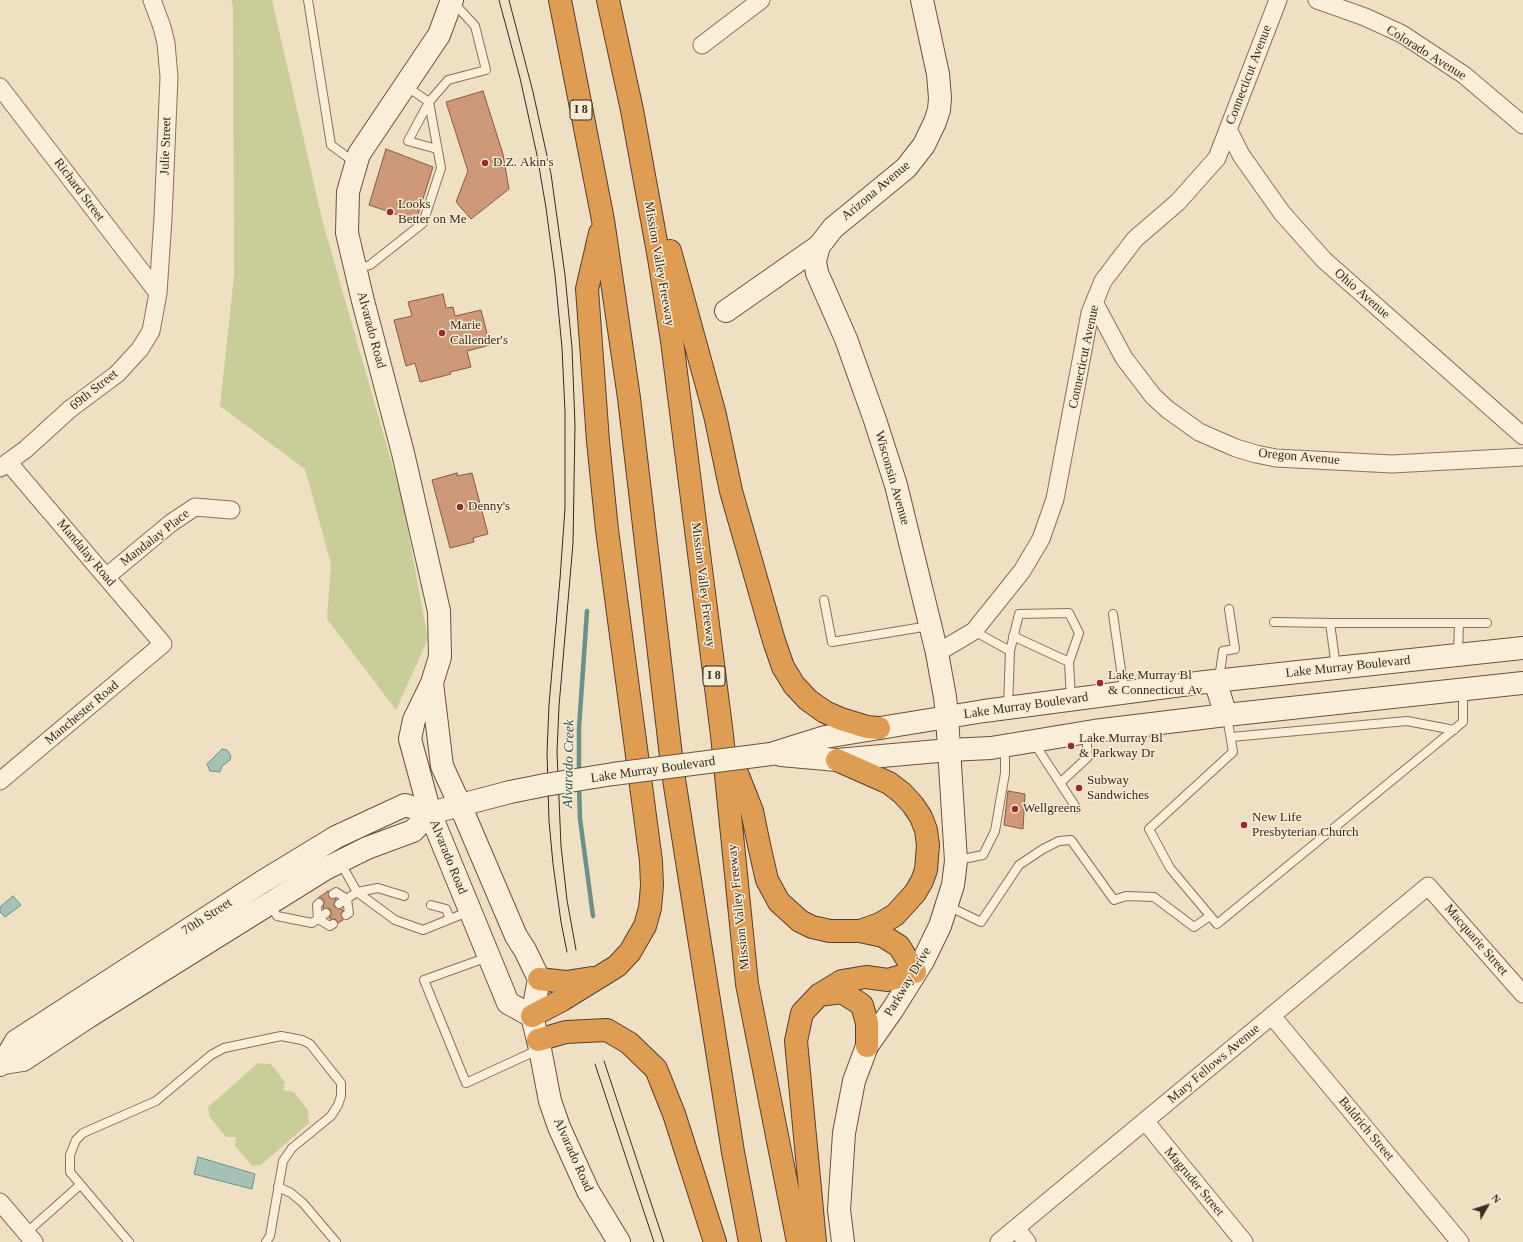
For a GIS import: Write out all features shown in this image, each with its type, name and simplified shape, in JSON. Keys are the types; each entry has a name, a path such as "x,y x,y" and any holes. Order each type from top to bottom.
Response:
{"highway":[{"name":"I 8","path":"560,0 603,220 629,398 673,773 733,1152 750,1242"},
{"name":"Mission Valley Freeway","path":"608,0 632,110 659,258 672,341 722,735 747,984 798,1242"},
{"path":"632,110 715,415 731,491 774,641 783,667 794,685 808,700 825,712 840,719 867,727 879,728"},
{"path":"532,1016 562,1000 617,966 630,952 646,926 650,908 652,886 651,861 608,530 597,426 587,288 603,220"},
{"path":"722,735 752,811 758,846 767,880 779,902 800,921 812,927 830,931 860,931 883,936 899,946 915,972 888,980 866,977 842,981 819,995 802,1013 796,1041 815,1242"},
{"path":"837,760 889,783 902,793 913,805 926,830 928,845 926,870 916,893 895,915 880,924 860,931"},
{"path":"538,979 566,982 597,977"},
{"path":"819,995 842,992 862,1005 867,1023 867,1046"},
{"path":"539,1045 566,1032 607,1030 629,1043 656,1069 674,1114 715,1242"}],"main road":[{"name":"Alvarado Road","path":"452,0 440,35 359,154 348,192 347,233 355,270 403,453 439,611 440,656 432,683 414,720 410,739 430,812 508,1003 532,1016"},
{"name":"Arizona Avenue","path":"726,311 819,246 833,228 906,168 924,145 939,110 939,86 922,0"},
{"name":"Wisconsin Avenue","path":"819,246 815,261 817,273 846,339 896,485 937,653 946,697 947,717"},
{"name":"Lake Murray Boulevard","path":"488,798 544,785 613,774 771,754 825,737 1008,708 1217,680 1523,648"},
{"path":"1458,655 1463,689"},
{"path":"1217,680 1226,714"},
{"name":"Alvarado Road","path":"432,683 442,766 516,936 525,950 538,979 532,1016 550,1101 559,1127 588,1190 619,1242"},
{"name":"Lake Murray Boulevard","path":"771,754 837,760 948,750 991,748 1086,732 1226,714 1523,684"},
{"name":"Parkway Drive","path":"843,1242 839,1210 844,1133 854,1081 867,1046 893,1009 923,961 940,926 953,885 956,861 947,717"},
{"name":"70th Street","path":"2,1064 16,1041 313,850 336,837 405,805 430,812 488,798"},
{"name":"70th Street","path":"2,1064 23,1060 88,1017 340,861 367,848 413,831 430,812"}],"street":[{"name":"Julie Street","path":"152,0 166,43 169,77 158,293"},
{"path":"702,45 761,0"},
{"name":"Connecticut Avenue","path":"937,653 974,631 1022,571 1042,539 1054,499 1090,313 1095,304 1103,281 1135,239 1178,202 1217,158 1278,0"},
{"name":"Colorado Avenue","path":"1317,0 1365,17 1402,34 1464,75 1523,125"},
{"name":"Richard Street","path":"0,87 158,293"},
{"name":"Ohio Avenue","path":"1228,129 1241,155 1278,207 1324,260 1523,436"},
{"name":"69th Street","path":"4,465 26,449 70,409 117,374 140,349 152,331 158,293"},
{"name":"Oregon Avenue","path":"1095,304 1124,358 1153,396 1167,409 1193,428 1217,441 1236,448 1276,458 1392,464 1523,457"},
{"name":"Mandalay Road","path":"4,465 106,577 163,644"},
{"name":"Mandalay Place","path":"106,577 171,522 195,507 231,510"},
{"name":"Manchester Road","path":"0,781 163,644"},
{"name":"Macquarie Street","path":"1428,886 1522,992"},
{"name":"Mary Fellows Avenue","path":"999,1242 1428,886"},
{"name":"Baldrich Street","path":"1272,1016 1460,1242"},
{"name":"Magruder Street","path":"1144,1121 1244,1242"},
{"path":"0,1202 30,1237"},
{"path":"1016,1228 1027,1242"}],"lane":[{"path":"308,0 331,145 356,164"},
{"path":"437,150 408,140 429,102 448,80 486,70 475,26 452,0"},
{"path":"355,270 370,265 423,223 440,168 429,102 406,86"},
{"path":"824,600 832,642 930,626"},
{"path":"1217,680 1223,651 1235,649 1229,609"},
{"path":"1008,708 1010,651 1019,614 1069,613 1079,633 1069,662 1071,699"},
{"path":"1113,614 1124,692"},
{"path":"1274,622 1487,623"},
{"path":"1330,623 1336,668"},
{"path":"1458,655 1459,623"},
{"path":"974,631 1010,651"},
{"path":"1013,636 1069,662"},
{"path":"1226,714 1233,752 1149,829 1170,868 1217,924 1463,722 1463,689"},
{"path":"1231,737 1407,721 1454,730"},
{"path":"1060,783 1088,757 1086,732"},
{"path":"1032,741 1077,809"},
{"path":"956,861 983,855 995,831 1005,773 1005,746"},
{"path":"947,906 981,922 1019,866 1043,849 1059,841 1071,840 1114,900 1126,896 1154,897 1194,927 1210,916"},
{"path":"340,861 357,892 395,920 423,930 470,912"},
{"path":"339,904 357,892 378,888 404,896"},
{"path":"332,894 336,892 347,899 349,913 346,915"},
{"path":"318,918 317,905 319,903"},
{"path":"269,904 278,916 312,923 326,913"},
{"path":"431,904 446,909 450,919"},
{"path":"318,918 330,926 333,924"},
{"path":"489,956 424,980 466,1083 539,1045"},
{"path":"129,1242 70,1172 70,1155 76,1140 82,1133 156,1101 211,1055 224,1048 281,1036 302,1040 310,1044 341,1083 341,1096 338,1105 331,1116 292,1148 283,1161 270,1236 266,1242"},
{"path":"30,1237 80,1185"},
{"path":"278,1187 291,1192 303,1203 336,1242"}],"green space":[{"path":"231,0 272,0 323,223 402,499 428,639 396,710 327,619 331,564 305,469 220,406 234,276 233,6"},
{"path":"258,1063 271,1064 285,1082 283,1090 294,1092 308,1110 309,1123 261,1165 252,1166 235,1146 236,1137 226,1137 209,1116 208,1107"}],"water":[{"path":"222,749 227,750 231,756 230,760 222,766 220,772 210,771 207,764"},
{"path":"13,896 21,905 5,917 0,912 0,907"},
{"path":"198,1157 255,1174 252,1189 194,1174"}],"building":[{"name":"D.Z. Akin's","path":"483,91 503,154 509,189 471,219 456,202 468,171 446,102"},
{"path":"386,149 433,167 416,221 369,205"},
{"name":"Marie Callender's","path":"443,294 446,308 453,307 455,316 481,310 490,345 467,351 471,367 420,382 415,363 406,366 394,320 412,316 408,302"},
{"name":"Denny's","path":"457,473 457,476 472,473 488,534 473,538 474,542 450,548 432,480"},
{"name":"Wellgreens","path":"1008,791 1025,794 1023,829 1004,825"},
{"path":"328,891 329,897 336,899 334,904 335,907 343,910 341,915 343,920 338,923 335,919 329,918 331,915 331,910 328,908 323,909 324,901 323,899 318,898"}],"waterway":[{"name":"Alvarado Creek","path":"579,773 579,728 587,611"},
{"name":"Alvarado Creek","path":"579,785 580,819 593,916"}],"tram line":[{"path":"499,0 520,78 537,155 555,275 562,348 565,412 565,508 549,705 547,753 549,821 553,864 561,922 567,952"},
{"path":"509,0 533,92 551,174 565,275 572,348 575,425 573,543 559,706 557,752 561,846 567,900 576,950"},
{"path":"604,1061 664,1242"},
{"path":"595,1064 654,1242"}],"place":[{"name":"D.Z. Akin's","path":"485,163"},
{"name":"Looks Better on Me","path":"390,212"},
{"name":"Marie Callender's","path":"442,333"},
{"name":"Denny's","path":"460,507"},
{"name":"Lake Murray Bl & Connecticut Av","path":"1100,683"},
{"name":"Lake Murray Bl & Parkway Dr","path":"1071,746"},
{"name":"Subway Sandwiches","path":"1079,788"},
{"name":"Wellgreens","path":"1015,809"},
{"name":"New Life Presbyterian Church","path":"1244,825"}]}
